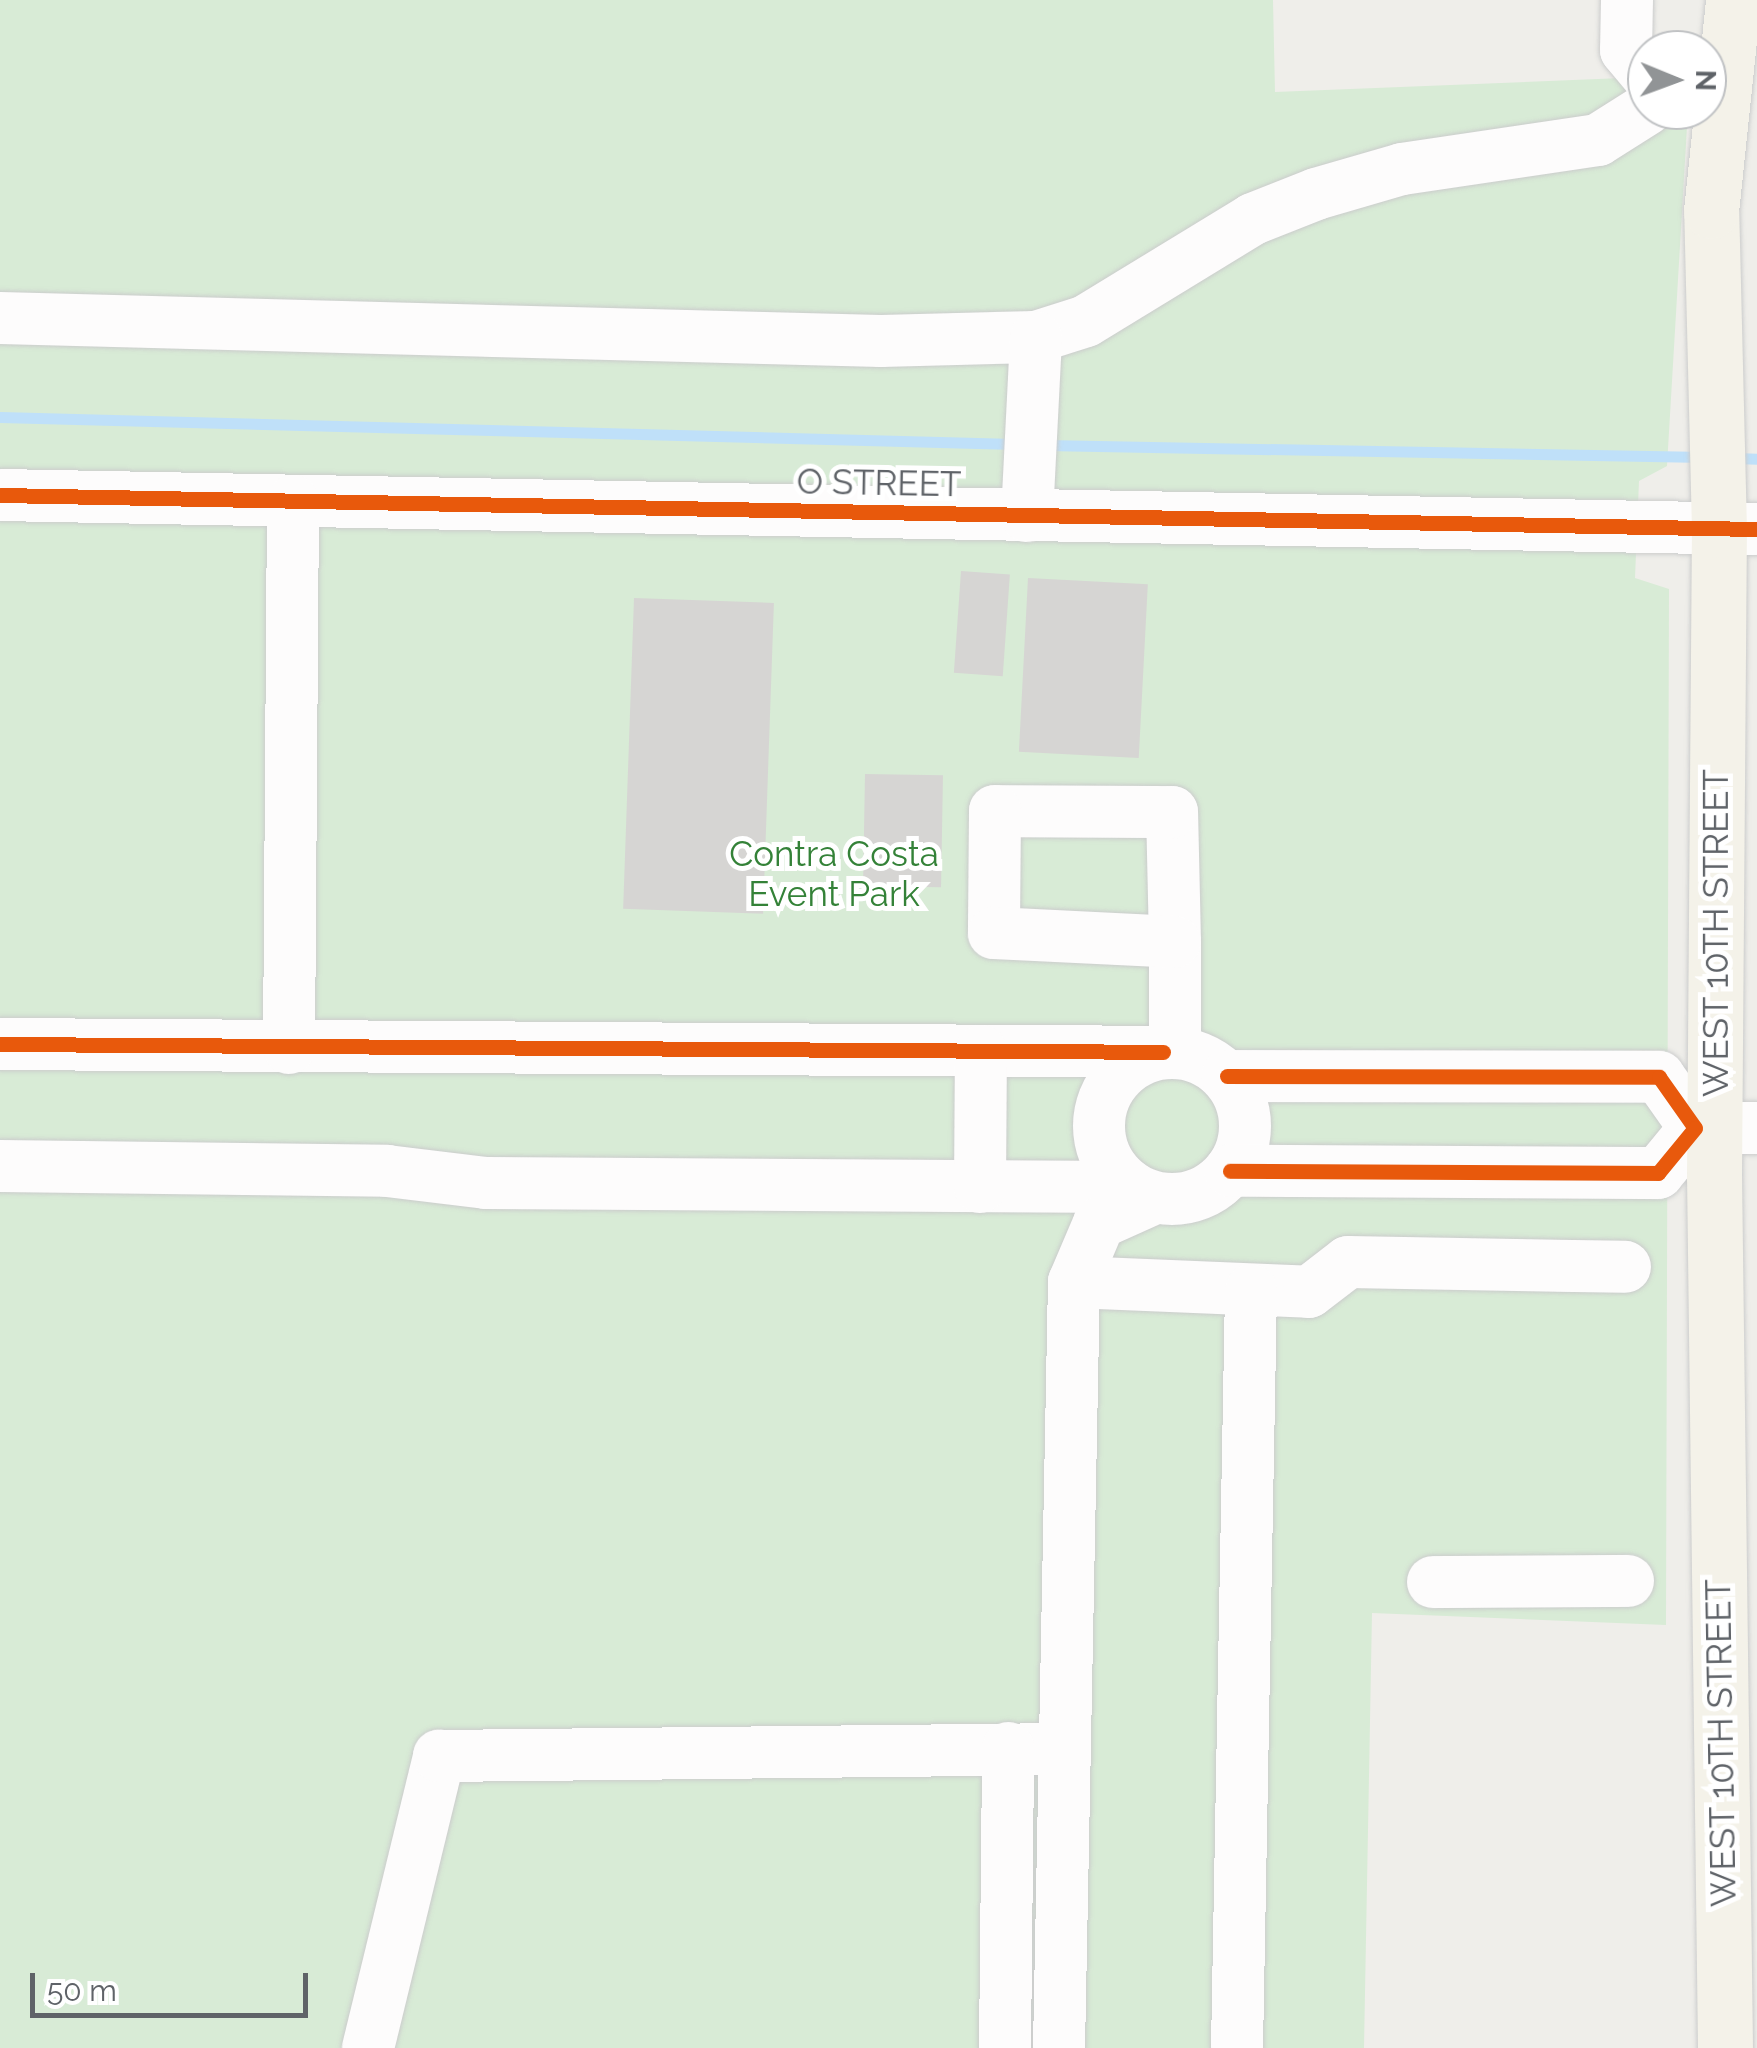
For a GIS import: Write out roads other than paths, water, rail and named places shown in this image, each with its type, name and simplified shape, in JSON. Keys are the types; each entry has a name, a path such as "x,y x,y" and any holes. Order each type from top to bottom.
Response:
{"main road":[{"name":"WEST 10TH STREET","path":"1726,30 1733,0"},
{"name":"WEST 10TH STREET","path":"1708,130 1710,211 1738,530 1722,1128 1725,2048"}],"street":[{"path":"1627,0 1627,51"},
{"path":"0,318 881,340 1036,337 1086,321 1253,219 1316,194 1402,169 1598,140 1627,122"},
{"path":"1028,492 1036,337"},
{"name":"O STREET","path":"0,495 293,501 1028,492 1738,530"},
{"path":"289,1048 293,501"},
{"path":"1169,1052 1175,942"},
{"path":"0,1044 1169,1052 1227,1076 1659,1076 1722,1128 1658,1173 1230,1170"},
{"path":"980,1187 982,1051"},
{"path":"1143,1193 1100,1147 1098,1122 1118,1075 1169,1052"},
{"path":"0,1166 387,1170 486,1183 1204,1192 1230,1170 1245,1117 1227,1076"},
{"path":"1059,2048 1074,1282 1098,1223 1143,1193"},
{"path":"1074,1282 1309,1292 1348,1262 1625,1267"},
{"path":"1237,2048 1251,1290"},
{"path":"1433,1582 1628,1582"},
{"path":"1005,2048 1008,1748"},
{"path":"368,2048 439,1756 1064,1749"}],"waterway":[{"path":"0,417 1015,444"},
{"path":"1044,445 1705,457"},
{"path":"1734,458 1757,459"}],"park label":[{"name":"Contra Costa Event Park","path":"834,874"}]}
